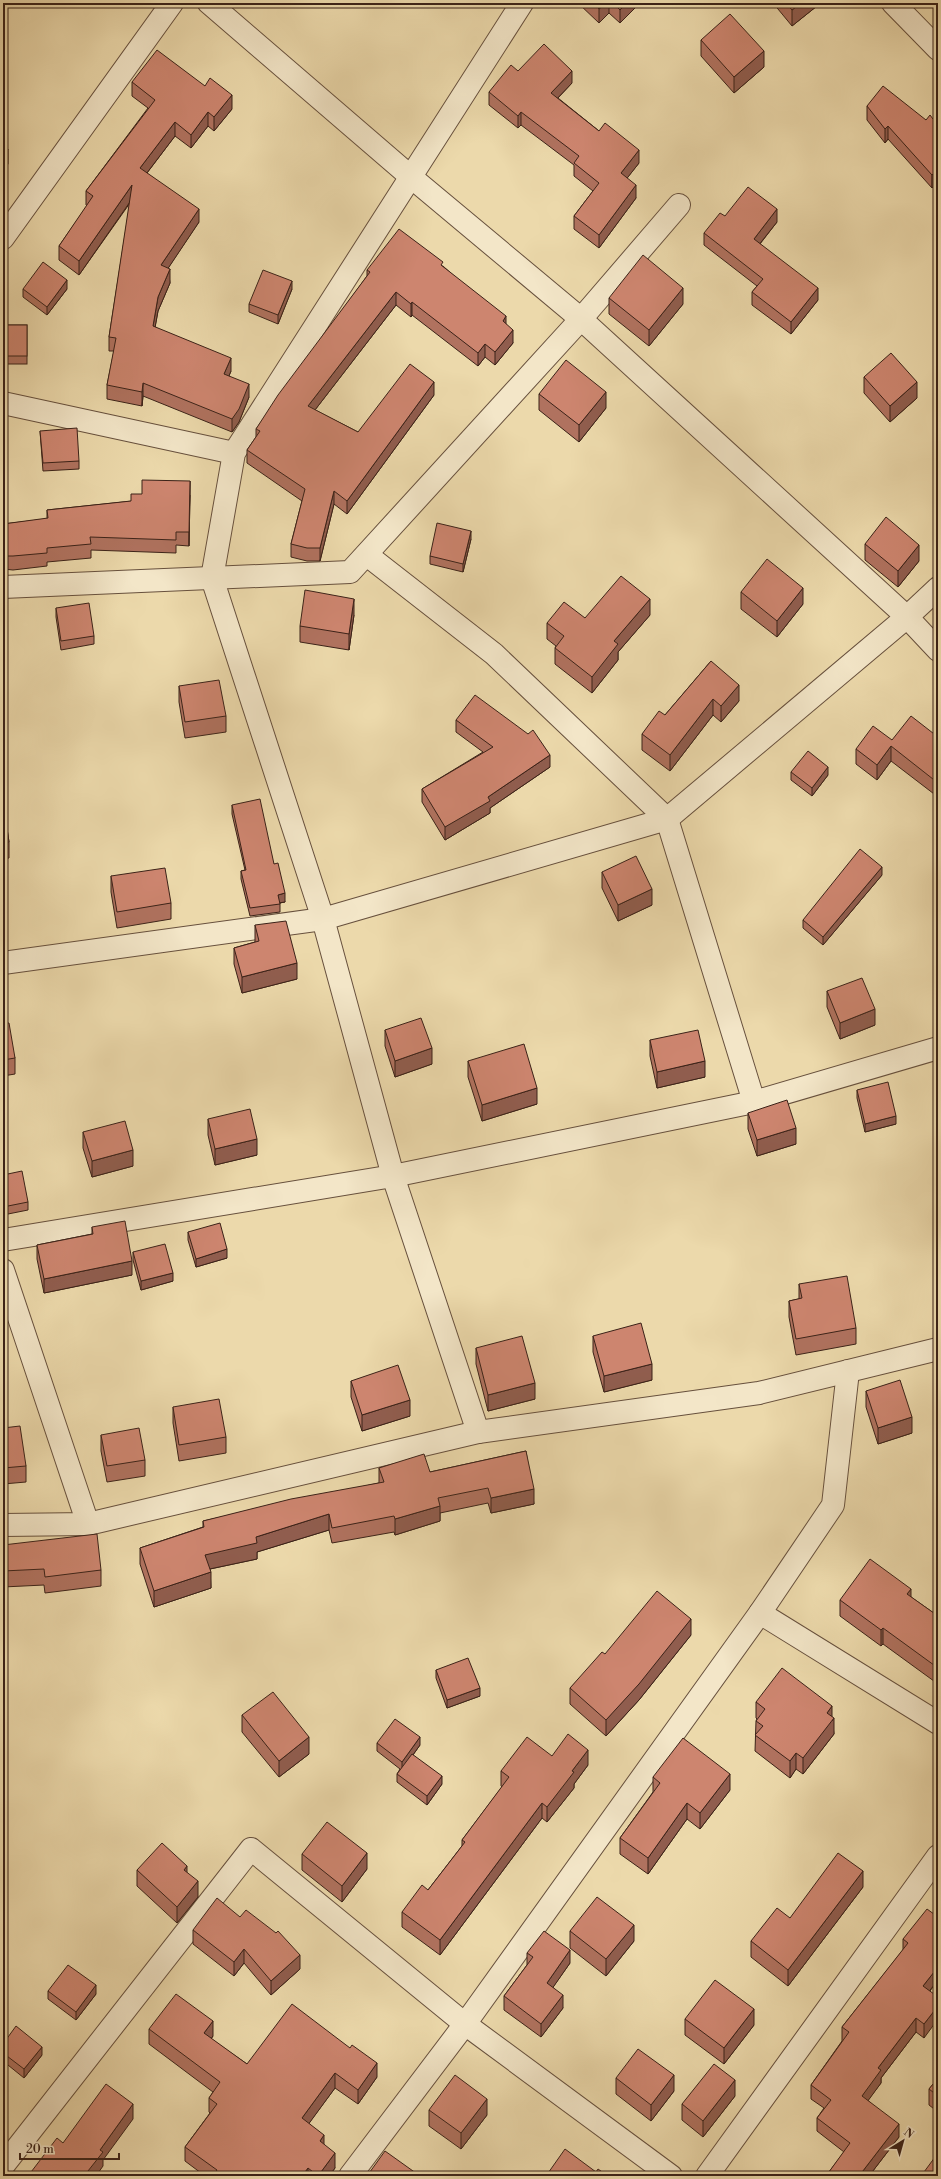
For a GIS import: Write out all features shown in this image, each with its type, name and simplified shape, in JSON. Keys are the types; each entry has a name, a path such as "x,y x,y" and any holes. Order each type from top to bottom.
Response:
{"street":[{"path":"3,238 172,3"},
{"path":"209,3 411,177 581,319 907,617 938,650"},
{"path":"478,1432 393,1176 323,919 212,578 234,453 522,3"},
{"path":"893,3 938,48"},
{"path":"3,588 350,572 581,319 679,205"},
{"path":"3,403 234,453"},
{"path":"366,555 494,654 667,819 754,1102"},
{"path":"3,963 323,919 667,819 907,617 938,588"},
{"path":"3,1240 393,1176 754,1102 938,1048"},
{"path":"3,1270 88,1524"},
{"path":"3,1525 88,1524 478,1432 759,1393 938,1350"},
{"path":"350,2176 465,2024 760,1613 833,1505 848,1371"},
{"path":"760,1613 938,1723"},
{"path":"3,2166 251,1849 465,2024 671,2176"},
{"path":"707,2176 938,1856"}],"building":[{"path":"593,3 606,3 599,9"},
{"path":"613,3 626,3 620,10"},
{"path":"786,3 801,3 792,10"},
{"path":"730,14 764,51 734,77 701,40"},
{"path":"544,44 572,71 551,93 599,131 605,123 639,150 621,173 636,185 599,235 574,216 599,183 574,163 579,156 521,112 518,116 489,92 511,65 518,71"},
{"path":"157,50 205,86 210,78 232,95 214,117 208,112 191,135 175,122 140,168 199,209 161,265 170,269 158,297 153,326 231,358 224,374 249,384 239,409 232,419 143,383 142,392 107,385 116,338 109,337 132,185 79,261 59,246 93,196 86,191 155,100 132,82"},
{"path":"883,86 926,120 930,115 933,119 938,115 938,169 932,175 888,126 885,129 867,106"},
{"path":"3,145 8,149 3,156"},
{"path":"748,187 777,209 754,239 818,288 791,322 752,292 763,279 704,233 720,213 725,216"},
{"path":"399,229 443,262 441,265 506,316 503,321 513,330 495,352 485,344 478,353 412,302 411,304 396,292 308,406 358,432 410,364 434,382 347,501 334,491 320,548 307,548 291,544 305,489 247,450 260,431 256,429 278,395 370,272 367,270"},
{"path":"643,255 683,288 649,330 609,298"},
{"path":"43,262 67,280 47,307 23,289"},
{"path":"263,270 292,281 278,315 249,304"},
{"path":"3,325 27,325 27,356 3,356"},
{"path":"891,353 917,382 890,406 864,377"},
{"path":"566,360 606,392 579,425 539,394"},
{"path":"77,428 79,461 43,463 40,431"},
{"path":"142,480 190,481 189,532 176,532 176,540 90,537 91,544 47,548 47,553 3,556 3,524 48,518 47,510 131,501 131,494 142,494"},
{"path":"886,517 919,545 898,571 865,544"},
{"path":"437,523 471,531 463,564 430,556"},
{"path":"767,559 803,588 777,621 741,592"},
{"path":"621,576 650,599 614,641 618,644 592,677 555,648 564,636 547,623 564,602 585,618"},
{"path":"305,590 354,599 349,634 300,626"},
{"path":"89,603 94,636 61,641 56,608"},
{"path":"711,661 739,685 721,706 713,699 670,755 642,734 659,711 665,715"},
{"path":"219,680 226,716 185,722 179,686"},
{"path":"475,695 528,734 533,730 550,755 488,797 490,801 445,827 422,789 493,747 456,720"},
{"path":"911,716 938,737 938,783 891,746 877,765 856,749 873,726 892,740"},
{"path":"808,751 828,767 812,788 791,772"},
{"path":"260,799 274,864 278,863 285,893 278,895 280,904 250,908 241,871 246,870 232,805"},
{"path":"3,801 9,842 3,843"},
{"path":"860,849 882,867 823,937 803,920"},
{"path":"636,856 652,889 618,905 602,872"},
{"path":"165,868 171,903 117,912 111,876"},
{"path":"286,921 297,963 242,977 234,948 259,941 255,925"},
{"path":"862,978 875,1009 840,1023 827,991"},
{"path":"421,1018 432,1048 395,1061 385,1030"},
{"path":"3,1023 9,1023 15,1058 3,1060"},
{"path":"698,1030 705,1061 657,1072 650,1040"},
{"path":"524,1044 537,1088 482,1105 468,1061"},
{"path":"888,1082 896,1116 865,1124 857,1090"},
{"path":"787,1100 796,1128 757,1140 748,1113"},
{"path":"250,1109 257,1139 215,1149 208,1119"},
{"path":"125,1121 133,1150 92,1161 83,1132"},
{"path":"22,1171 28,1202 3,1207 3,1175"},
{"path":"125,1221 132,1261 44,1279 37,1245 93,1234 92,1227"},
{"path":"220,1223 227,1249 196,1259 188,1232"},
{"path":"165,1244 173,1273 141,1281 133,1252"},
{"path":"847,1276 856,1328 796,1339 789,1301 802,1298 799,1284"},
{"path":"641,1323 652,1364 604,1376 593,1336"},
{"path":"522,1336 535,1383 488,1395 476,1348"},
{"path":"398,1365 410,1400 362,1415 351,1381"},
{"path":"900,1380 912,1417 878,1428 866,1391"},
{"path":"219,1399 226,1437 179,1445 173,1407"},
{"path":"20,1426 26,1466 3,1468 3,1428"},
{"path":"139,1428 145,1460 107,1466 101,1435"},
{"path":"526,1451 534,1489 491,1498 488,1488 438,1498 440,1506 395,1519 394,1516 332,1528 329,1514 256,1537 257,1543 205,1555 211,1572 154,1591 140,1548 204,1527 203,1521 291,1499 384,1482 379,1468 424,1454 430,1472"},
{"path":"97,1534 101,1570 45,1577 44,1569 3,1571 3,1545"},
{"path":"870,1559 911,1589 907,1594 938,1616 938,1668 883,1628 881,1630 840,1600"},
{"path":"657,1591 691,1619 639,1684 606,1720 570,1688 602,1652 605,1654"},
{"path":"468,1658 480,1688 447,1700 436,1670"},
{"path":"782,1668 832,1706 827,1713 834,1718 803,1758 796,1753 790,1761 755,1735 763,1726 756,1721 765,1709 756,1702"},
{"path":"273,1692 309,1737 279,1761 242,1715"},
{"path":"395,1719 420,1737 402,1762 377,1743"},
{"path":"568,1734 588,1750 572,1771 574,1772 547,1807 542,1803 440,1940 402,1912 422,1885 428,1890 465,1842 462,1840 509,1777 501,1771 527,1737 552,1756"},
{"path":"683,1738 730,1774 700,1813 687,1803 648,1858 620,1838 660,1783 653,1777"},
{"path":"412,1754 442,1776 427,1796 397,1774"},
{"path":"327,1822 367,1853 342,1886 302,1854"},
{"path":"162,1843 187,1866 184,1870 198,1881 177,1907 137,1870"},
{"path":"838,1853 863,1871 788,1970 751,1941 777,1908 790,1918"},
{"path":"597,1897 634,1925 606,1959 570,1931"},
{"path":"217,1898 240,1917 246,1910 276,1933 278,1931 300,1955 271,1981 244,1949 234,1962 193,1930"},
{"path":"927,1909 938,1917 938,1967 923,1986 938,1997 938,2006 924,2024 916,2018 878,2068 881,2070 862,2096 899,2124 859,2176 826,2176 850,2143 817,2118 831,2100 811,2085 849,2032 842,2027 908,1943 903,1939"},
{"path":"544,1931 570,1950 547,1983 563,1995 541,2024 504,1996 533,1957 527,1953"},
{"path":"68,1965 96,1985 76,2012 48,1991"},
{"path":"715,1980 754,2009 724,2048 685,2019"},
{"path":"176,1994 213,2021 204,2033 247,2064 292,2004 350,2048 352,2045 377,2063 358,2090 335,2073 302,2118 324,2135 320,2141 335,2153 318,2176 308,2168 302,2176 213,2176 217,2170 185,2147 217,2104 209,2098 220,2082 149,2029"},
{"path":"16,2026 42,2047 24,2069 3,2053 3,2044"},
{"path":"638,2049 674,2075 651,2105 616,2078"},
{"path":"714,2064 735,2080 703,2121 682,2104"},
{"path":"455,2075 487,2099 461,2133 429,2110"},
{"path":"938,2078 938,2096 929,2089"},
{"path":"106,2084 133,2104 100,2150 103,2152 84,2176 28,2176 57,2138 63,2143"},
{"path":"565,2149 596,2172 598,2169 608,2176 546,2176"},
{"path":"385,2151 420,2176 367,2176"},
{"path":"938,2153 938,2176 929,2176 924,2172"}]}
